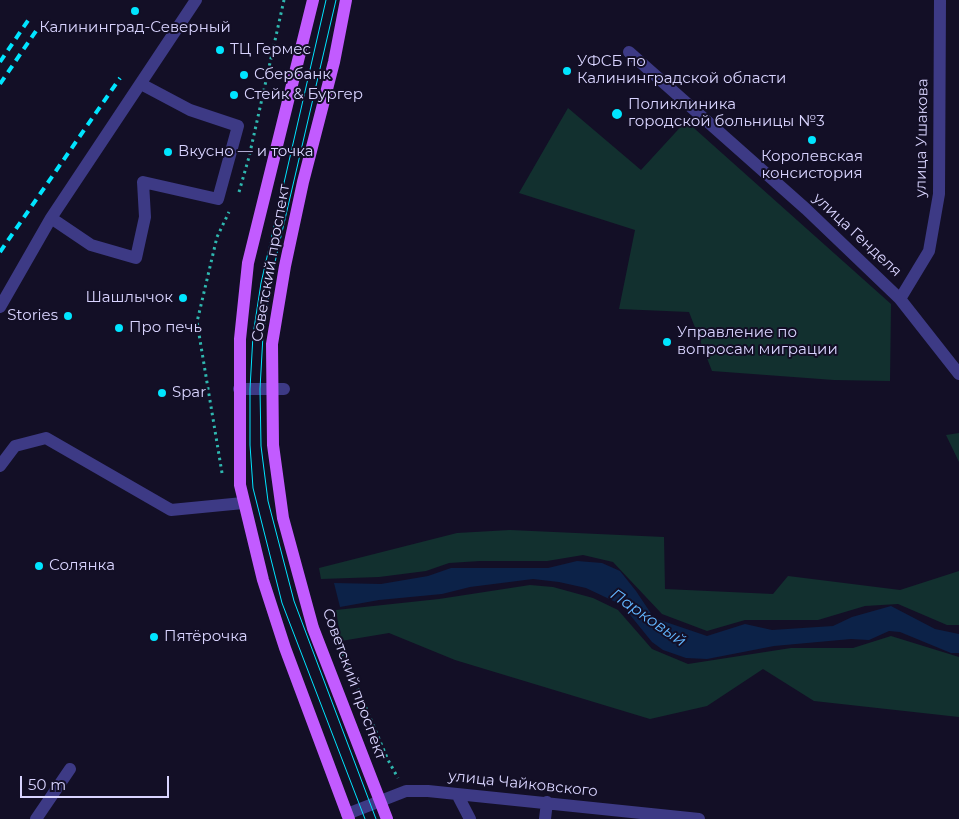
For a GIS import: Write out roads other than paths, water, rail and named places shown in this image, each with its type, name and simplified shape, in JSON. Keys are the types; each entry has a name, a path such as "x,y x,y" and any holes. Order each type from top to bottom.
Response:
{"main road":[{"name":"Советский проспект","path":"313,0 248,263 240,339 239,465 243,503 263,580 282,640 348,817"},
{"name":"Советский проспект","path":"346,0 334,62 302,182 272,344 278,389 275,471 284,518 313,628 387,819"}],"street":[{"path":"0,307 51,218 124,105 142,84 196,0"},
{"name":"улица Ушакова","path":"900,299 929,251 939,194 940,0"},
{"name":"улица Генделя","path":"629,52 806,209 900,299 959,374"},
{"path":"51,218 91,245 136,258 145,218 142,182 218,199 238,126 190,110 142,84"},
{"path":"239,389 278,389"},
{"path":"1,462 15,446 46,438 171,510 243,503"},
{"path":"36,819 70,769"},
{"name":"улица Чайковского","path":"348,817 380,801 406,791 547,802 699,819"},
{"path":"457,794 470,819"},
{"path":"545,819 547,802"}],"water":[{"name":"Парковый","path":"577,561 602,563 620,571 654,618 707,636 745,624 772,630 833,626 852,617 891,606 935,629 959,634 959,653 951,653 900,632 889,631 869,640 851,639 774,646 707,659 686,658 663,650 652,642 622,605 586,588 559,582 533,579 470,587 442,594 379,600 340,607 334,583 381,584 428,576 451,568 548,568"}],"tram line":[{"path":"326,0 261,283 253,335 250,389 250,445 253,488 282,603 365,819"},
{"path":"336,0 272,275 263,335 260,389 261,446 268,501 294,601 376,819"}],"railway":[{"path":"0,62 29,19"},
{"path":"0,84 38,28"},
{"path":"0,252 120,78"}],"place":[{"name":"Калининград-Северный","path":"135,11"},
{"name":"ТЦ Гермес","path":"220,50"},
{"name":"УФСБ по Калининградской области","path":"567,71"},
{"name":"Сбербанк","path":"244,75"},
{"name":"Стейк & Бургер","path":"234,95"},
{"name":"Поликлиника городской больницы №3","path":"617,114"},
{"name":"Королевская консистория","path":"812,140"},
{"name":"Вкусно — и точка","path":"168,152"},
{"name":"Шашлычок","path":"183,298"},
{"name":"Stories","path":"68,316"},
{"name":"Про печь","path":"119,328"},
{"name":"Управление по вопросам миграции","path":"667,342"},
{"name":"Spar","path":"162,393"},
{"name":"Солянка","path":"39,566"},
{"name":"Пятёрочка","path":"154,637"}]}
